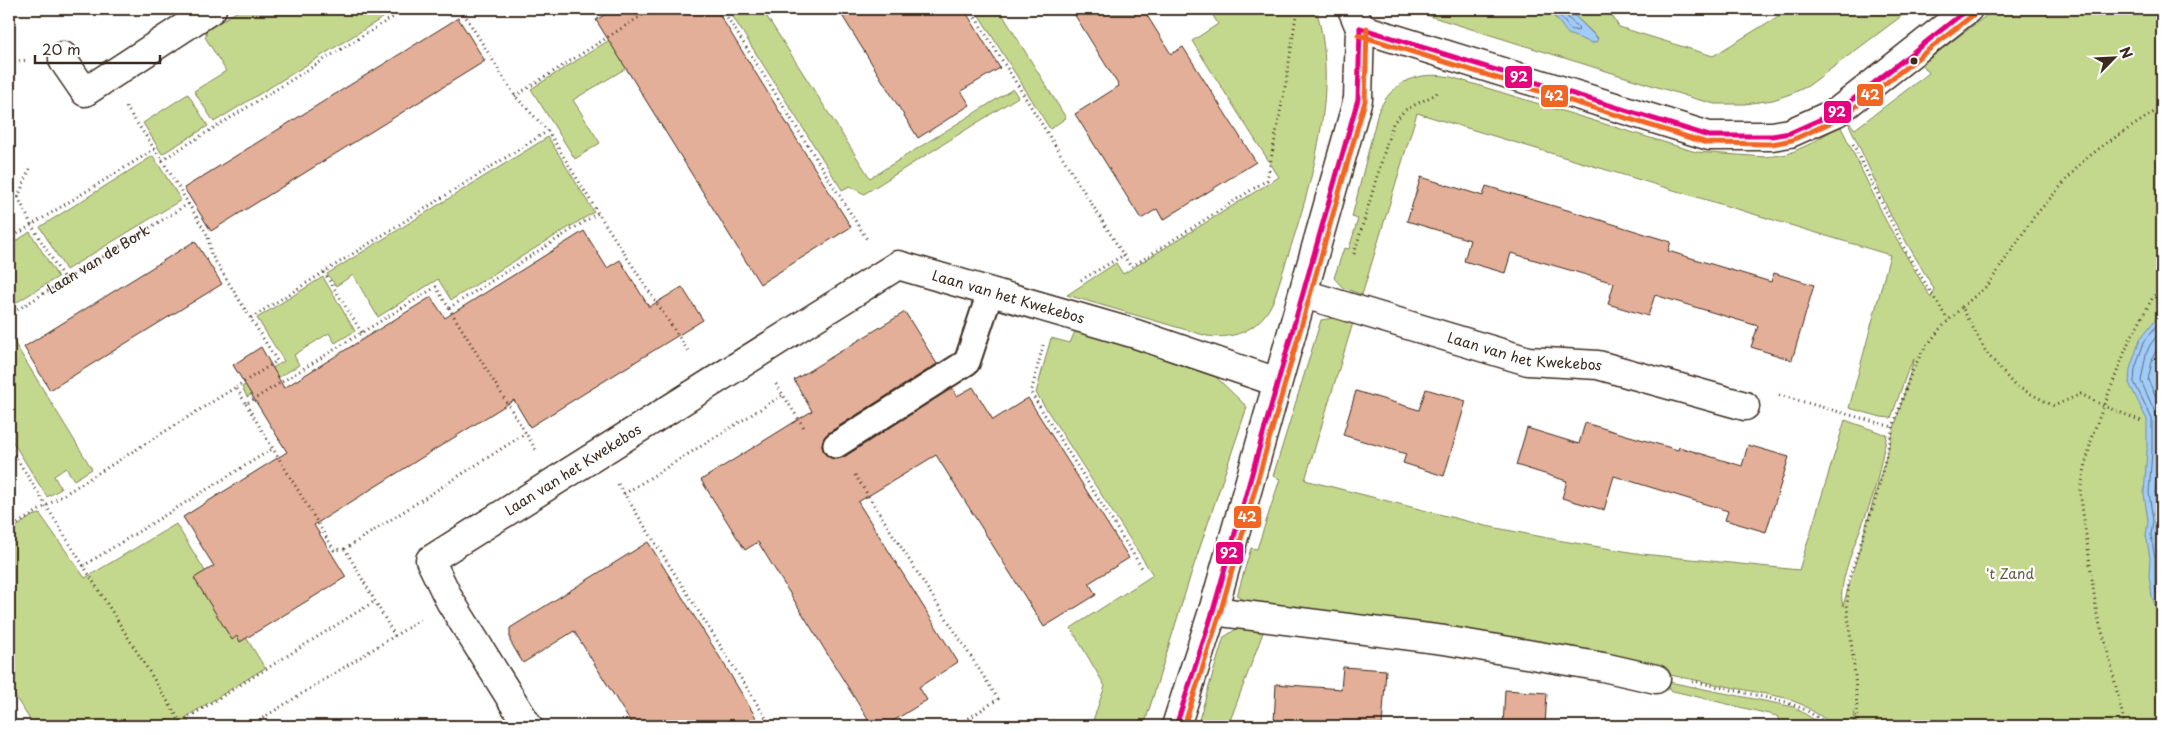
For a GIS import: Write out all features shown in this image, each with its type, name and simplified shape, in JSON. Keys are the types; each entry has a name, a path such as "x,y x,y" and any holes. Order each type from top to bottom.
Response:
{"street":[{"path":"63,56 63,60 85,92 212,9"},
{"path":"1176,726 1213,611 1358,99 1356,18 1454,57 1710,136 1772,136 1790,133 1837,112 1968,9"},
{"name":"Laan van het Kwekebos","path":"528,726 450,601 430,560 898,265 1136,334 1277,382"},
{"name":"Laan van het Kwekebos","path":"1304,294 1528,361 1598,365 1745,406"},
{"path":"1213,611 1444,640 1585,664 1656,679"}],"lane":[{"path":"836,445 967,362 990,292"}],"path":[{"path":"162,160 406,9"},
{"path":"461,9 515,96 548,131 598,213 709,384"},
{"path":"515,96 652,9"},
{"path":"722,9 887,272"},
{"path":"970,9 1132,267 1267,180 1286,82 1296,9"},
{"path":"1338,304 1393,123 1405,110 1436,94 1445,82 1454,57"},
{"path":"9,529 277,361 211,254 208,236 155,149 106,78"},
{"path":"1858,726 1855,675 1847,607 1849,579 1876,498 1894,427 1910,376 1922,352 1948,320 1988,285 2034,217 2082,162 2105,144 2162,107"},
{"path":"1837,112 1906,252 1948,320"},
{"path":"251,318 548,131"},
{"path":"9,239 155,149"},
{"path":"9,202 18,197 30,166"},
{"path":"18,197 32,226 65,280"},
{"name":"Laan van de Bork","path":"9,315 188,204"},
{"path":"449,308 598,213"},
{"path":"1124,255 1057,294 1031,393 1142,568"},
{"path":"324,272 362,332"},
{"path":"246,404 436,287 555,481"},
{"path":"2125,726 2107,648 2097,615 2080,491 2092,436 2129,341 2152,299 2162,288"},
{"path":"1962,307 1986,352 2014,385 2054,406 2081,394 2104,406 2144,422"},
{"path":"756,354 822,455 836,445 998,699 957,726"},
{"path":"236,387 334,550 345,549 526,433"},
{"path":"1745,406 1767,391 1894,427"},
{"path":"624,494 783,395"},
{"path":"9,446 182,724 375,601"},
{"path":"83,566 272,449"},
{"path":"599,453 772,726"},
{"path":"345,549 395,636"},
{"path":"250,726 450,601"},
{"path":"1656,679 1683,679 1786,702 1806,710 1830,726"}],"green space":[{"path":"241,9 397,9 214,122 194,91 226,71 205,37 207,35 205,31"},
{"path":"659,9 715,9 722,19 683,34 573,100 600,143 575,159 531,89"},
{"path":"728,9 762,9 870,178 1013,89 1018,97 864,194 850,186 842,190"},
{"path":"975,9 999,9 1066,118 1050,129"},
{"path":"1209,9 1316,9 1323,44 1325,81 1316,156 1307,193 1274,299 1263,318 1255,325 1238,334 1218,337 1207,336 1067,295 1116,263 1123,274 1279,177 1192,41 1218,24"},
{"path":"1407,9 1549,9 1554,17 1592,43 1596,42 1598,38 1568,9 1608,9 1619,27 1713,56 1790,9 1911,9 1808,86 1773,100 1745,104 1715,104"},
{"name":"'t Zand","path":"1995,9 2162,9 2162,726 1857,726 1854,712 1854,726 1836,726 1803,705 1786,698 1670,675 1670,673 1581,653 1242,602 1239,596 1237,596 1251,548 1257,549 1280,479 1273,476 1321,320 1334,318 1353,323 1305,480 1486,526 1642,554 1799,570 1845,420 1887,435 1873,495 1843,582 1843,606 1914,359 1908,370 1891,418 1849,408 1890,255 1417,113 1362,295 1342,287 1334,278 1344,248 1349,249 1358,219 1352,217 1378,112 1391,92 1399,85 1417,77 1439,75 1451,77 1696,152 1766,157 1788,154 1812,143 1840,125 1887,223 1931,298 1934,289 1891,216 1847,120 1855,129 1929,73 1922,64"},
{"path":"188,94 208,126 162,154 143,123"},
{"path":"548,137 594,212 451,300 438,279 378,317 353,275 336,286 327,274"},
{"path":"153,156 181,200 66,270 40,227"},
{"path":"30,232 58,277 9,307 10,245"},
{"path":"323,277 355,331 335,343 329,333 294,355 299,365 247,397 242,387 284,361 257,318"},
{"path":"1076,329 1216,377 1247,407 1191,574 1144,726 1091,726 1105,686 1071,628 1153,575 1036,393 1051,338 1070,343"},
{"path":"9,334 92,469 74,480 66,468 54,476 61,489 47,497 9,436"},
{"path":"40,514 85,578 176,524 265,668 186,717 191,726 34,726 9,687 9,532 32,516"},
{"path":"1243,627 1264,630 1228,726 1197,726 1224,637"},
{"path":"1669,682 1794,707 1824,726 1782,726 1777,716 1669,690"}],"water":[{"path":"1549,9 1568,9 1598,39 1592,43 1568,34"},
{"path":"2162,311 2162,621 2152,597 2149,576 2150,558 2146,535 2148,521 2144,494 2147,420 2129,383 2130,369 2140,339"}],"building":[{"path":"614,9 716,9 851,227 760,284 596,20"},
{"path":"838,9 964,9 1000,68 961,91 970,105 918,138"},
{"path":"1071,9 1143,9 1171,54 1183,47 1256,162 1163,220 1157,209 1141,219 1075,114 1119,86"},
{"path":"458,18 485,61 211,231 184,188"},
{"path":"1421,177 1483,196 1486,186 1671,242 1668,251 1771,282 1774,273 1814,285 1792,360 1751,347 1758,326 1655,295 1648,316 1608,304 1614,283 1511,253 1505,273 1464,261 1470,240 1407,221"},
{"path":"584,231 607,268 620,260 649,307 682,287 703,320 530,427 514,400 314,525 346,577 240,642 237,636 232,640 194,578 214,566 183,517 287,452 233,365 261,347 284,388 431,297 445,318"},
{"path":"195,241 222,284 50,390 24,347"},
{"path":"905,312 937,364 828,433 822,445 824,453 836,459 844,457 952,388 957,396 973,387 993,420 1028,398 1129,558 1089,583 1096,595 1044,627 936,455 858,502 958,662 919,687 927,700 885,726 872,726 758,542 745,550 701,480 812,411 794,380"},
{"path":"1426,389 1466,401 1444,476 1403,463 1406,454 1343,435 1356,391 1419,410"},
{"path":"1585,423 1678,450 1679,447 1742,466 1748,445 1789,457 1766,532 1725,520 1728,511 1614,476 1604,510 1562,498 1567,481 1516,465 1527,428 1579,444"},
{"path":"648,542 761,726 633,726 574,631 523,663 510,641 510,628"},
{"path":"1343,667 1386,670 1382,726 1317,726 1274,723 1276,684 1341,689"},
{"path":"1505,690 1547,693 1545,726 1503,726"}],"transit line":[{"name":"92","path":"1360,28 1709,136 1772,136 1790,133 1837,112 1968,9"},
{"name":"42","path":"1358,35 1707,143 1772,144 1792,140 1841,118 1973,15"},
{"name":"92","path":"1176,726 1213,611 1358,99 1360,28"},
{"name":"42","path":"1184,726 1220,613 1365,101 1367,28"}]}
